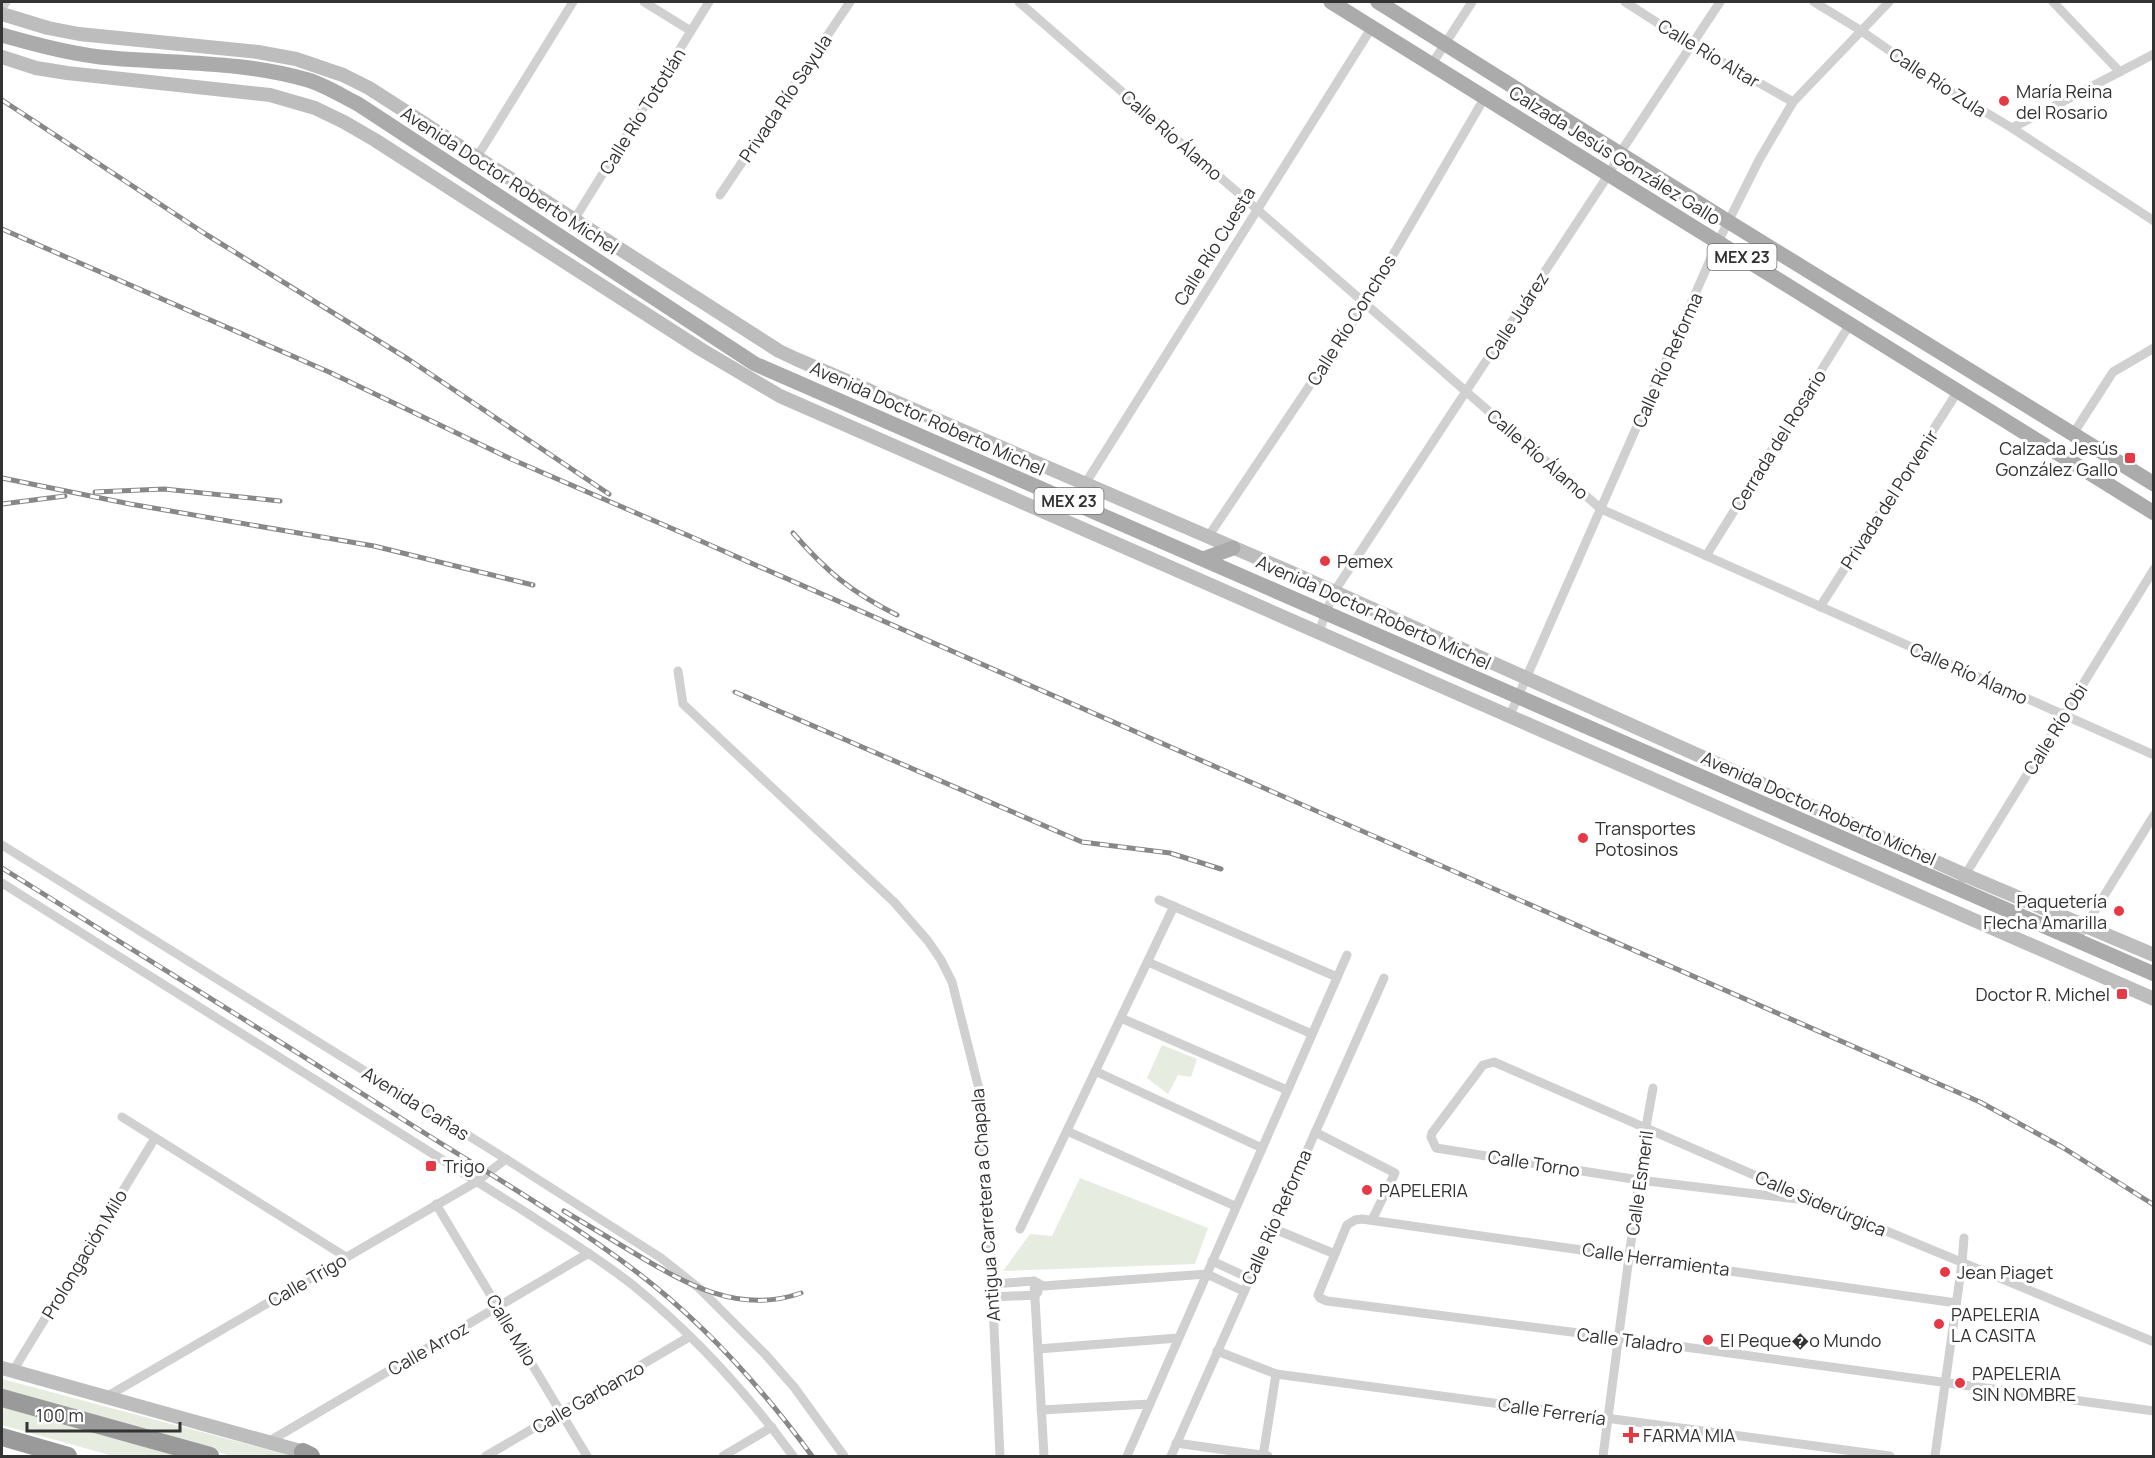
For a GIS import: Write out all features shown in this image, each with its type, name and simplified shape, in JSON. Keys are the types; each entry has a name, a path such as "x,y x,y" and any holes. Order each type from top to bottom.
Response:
{"highway":[{"path":"2,1398 210,1456"},
{"path":"2,1437 68,1456"}],"main road":[{"name":"Calzada Jesús González Gallo","path":"1331,2 2154,513"},
{"name":"Calzada Jesús González Gallo","path":"1378,2 2154,484"},
{"name":"Avenida Doctor Roberto Michel","path":"2,14 48,28 79,34 258,52 317,65 369,88 788,355 1527,677 1965,875 2154,955"},
{"name":"Avenida Doctor Roberto Michel","path":"2,35 99,57 178,61 261,69 310,81 358,104 755,364 1956,890 2154,974"},
{"path":"2,57 36,68 67,73 270,95 315,108 375,140 702,350 780,396 2154,999"},
{"path":"495,217 507,201"},
{"path":"649,295 662,276"},
{"path":"1068,524 1077,504"},
{"path":"1203,559 1233,548"},
{"path":"7,1369 311,1455"}],"street":[{"path":"2,8 6,2"},
{"path":"477,158 573,2"},
{"path":"644,2 691,31"},
{"name":"Calle Río Tototlán","path":"574,220 709,2"},
{"name":"Privada Río Sayula","path":"720,195 850,2"},
{"name":"Calle Río Álamo","path":"1019,2 1601,509 2154,755"},
{"path":"1432,64 1472,2"},
{"name":"Calle Río Altar","path":"1625,2 1692,45 1793,102"},
{"name":"Calle Juárez","path":"1318,634 1334,592 1609,174 1620,153 1719,2"},
{"name":"Calle Río Zula","path":"1814,2 1860,30 1933,81 2012,128 2154,221"},
{"name":"Calle Río Reforma","path":"1509,717 1718,242 1759,160 1793,102 1889,2"},
{"path":"2053,2 2120,72"},
{"name":"Calle Río Cuesta","path":"1085,484 1372,27"},
{"path":"2012,128 2154,54"},
{"name":"Calle Río Conchos","path":"1208,537 1365,303 1485,97"},
{"name":"Cerrada del Rosario","path":"1706,556 1850,324"},
{"path":"2073,434 2113,372 2154,348"},
{"name":"Privada del Porvenir","path":"1820,607 1958,391"},
{"name":"Calle Río Obi","path":"1956,890 2154,569"},
{"name":"Antigua Carretera a Chapala","path":"678,671 683,704 894,902 928,940 952,982 979,1089 993,1297 1000,1456"},
{"path":"2076,941 2154,815"},
{"name":"Avenida Cañas","path":"2,845 661,1258 700,1290 765,1354 794,1387 844,1456"},
{"name":"Avenida Cañas","path":"2,883 589,1253 633,1285 689,1337 742,1391 793,1456"},
{"path":"1160,900 1337,977"},
{"path":"1020,1229 1174,906"},
{"path":"1127,1456 1347,955"},
{"path":"1148,962 1312,1034"},
{"name":"Calle Río Reforma","path":"1171,1456 1384,978"},
{"path":"1121,1018 1287,1090"},
{"name":"Calle Siderúrgica","path":"1432,1142 1432,1133 1483,1065 1491,1061 1814,1201 2154,1342"},
{"path":"1095,1071 1262,1148"},
{"name":"Calle Esmeril","path":"1603,1456 1653,1088"},
{"path":"122,1117 346,1257"},
{"path":"1067,1131 1235,1206"},
{"path":"1315,1132 1395,1173 1372,1220"},
{"name":"Prolongación Milo","path":"7,1369 155,1138"},
{"name":"Calle Torno","path":"1432,1142 1436,1148 1639,1180 1814,1201"},
{"name":"Calle Trigo","path":"106,1397 476,1182 506,1160"},
{"name":"Calle Milo","path":"436,1204 587,1456"},
{"name":"Calle Herramienta","path":"1335,1254 1347,1225 1355,1220 1372,1220 1956,1303"},
{"path":"1272,1228 1335,1254"},
{"path":"1935,1456 1964,1238"},
{"name":"Calle Arroz","path":"268,1442 589,1253"},
{"name":"Calle Taladro","path":"1335,1254 1318,1291 1320,1298 2154,1411"},
{"path":"1212,1261 1249,1278"},
{"path":"992,1284 1034,1281 1043,1286 1207,1274 1243,1291"},
{"path":"1034,1281 1044,1456"},
{"path":"993,1297 1035,1295 1043,1286"},
{"name":"Calle Garbanzo","path":"486,1456 689,1337"},
{"path":"1038,1349 1178,1338"},
{"name":"Calle Ferrería","path":"1217,1351 1276,1374 1890,1456"},
{"path":"1263,1456 1276,1374"},
{"path":"1041,1410 1150,1404"},
{"path":"723,1456 772,1427"},
{"path":"1176,1443 1268,1456"}],"shaded area":[{"path":"1162,1045 1197,1059 1191,1077 1178,1075 1168,1094 1147,1078"},
{"path":"1080,1178 1208,1228 1195,1264 1003,1271 1030,1234 1052,1236"},
{"path":"2,1379 292,1456 231,1456 2,1391"},
{"path":"2,1403 192,1456 113,1456 2,1425"}],"railway":[{"path":"2,100 207,235 408,359 609,494"},
{"path":"2,229 329,372 511,459 1980,1102 2062,1147 2154,1205"},
{"path":"2,478 130,504 374,546 533,585"},
{"path":"95,492 164,489 280,501"},
{"path":"2,504 65,496"},
{"path":"793,533 840,580 897,615"},
{"path":"735,692 1082,842 1170,853 1221,869"},
{"path":"2,868 519,1192 580,1231 638,1273 687,1314 732,1358 812,1456"},
{"path":"564,1211 673,1275 714,1293 756,1300 778,1299 801,1293"}],"place":[{"name":"María Reina del Rosario","path":"2004,101"},
{"name":"Calzada Jesús González Gallo","path":"2130,458"},
{"name":"Pemex","path":"1325,561"},
{"name":"Transportes Potosinos","path":"1583,838"},
{"name":"Paquetería Flecha Amarilla","path":"2119,911"},
{"name":"Doctor R. Michel","path":"2122,994"},
{"name":"Trigo","path":"431,1166"},
{"name":"PAPELERIA","path":"1367,1190"},
{"name":"Jean Piaget","path":"1945,1272"},
{"name":"PAPELERIA LA CASITA","path":"1939,1324"},
{"name":"El Peque�o Mundo","path":"1708,1340"},
{"name":"PAPELERIA SIN NOMBRE","path":"1960,1383"},
{"name":"FARMA MIA","path":"1631,1435"}]}
